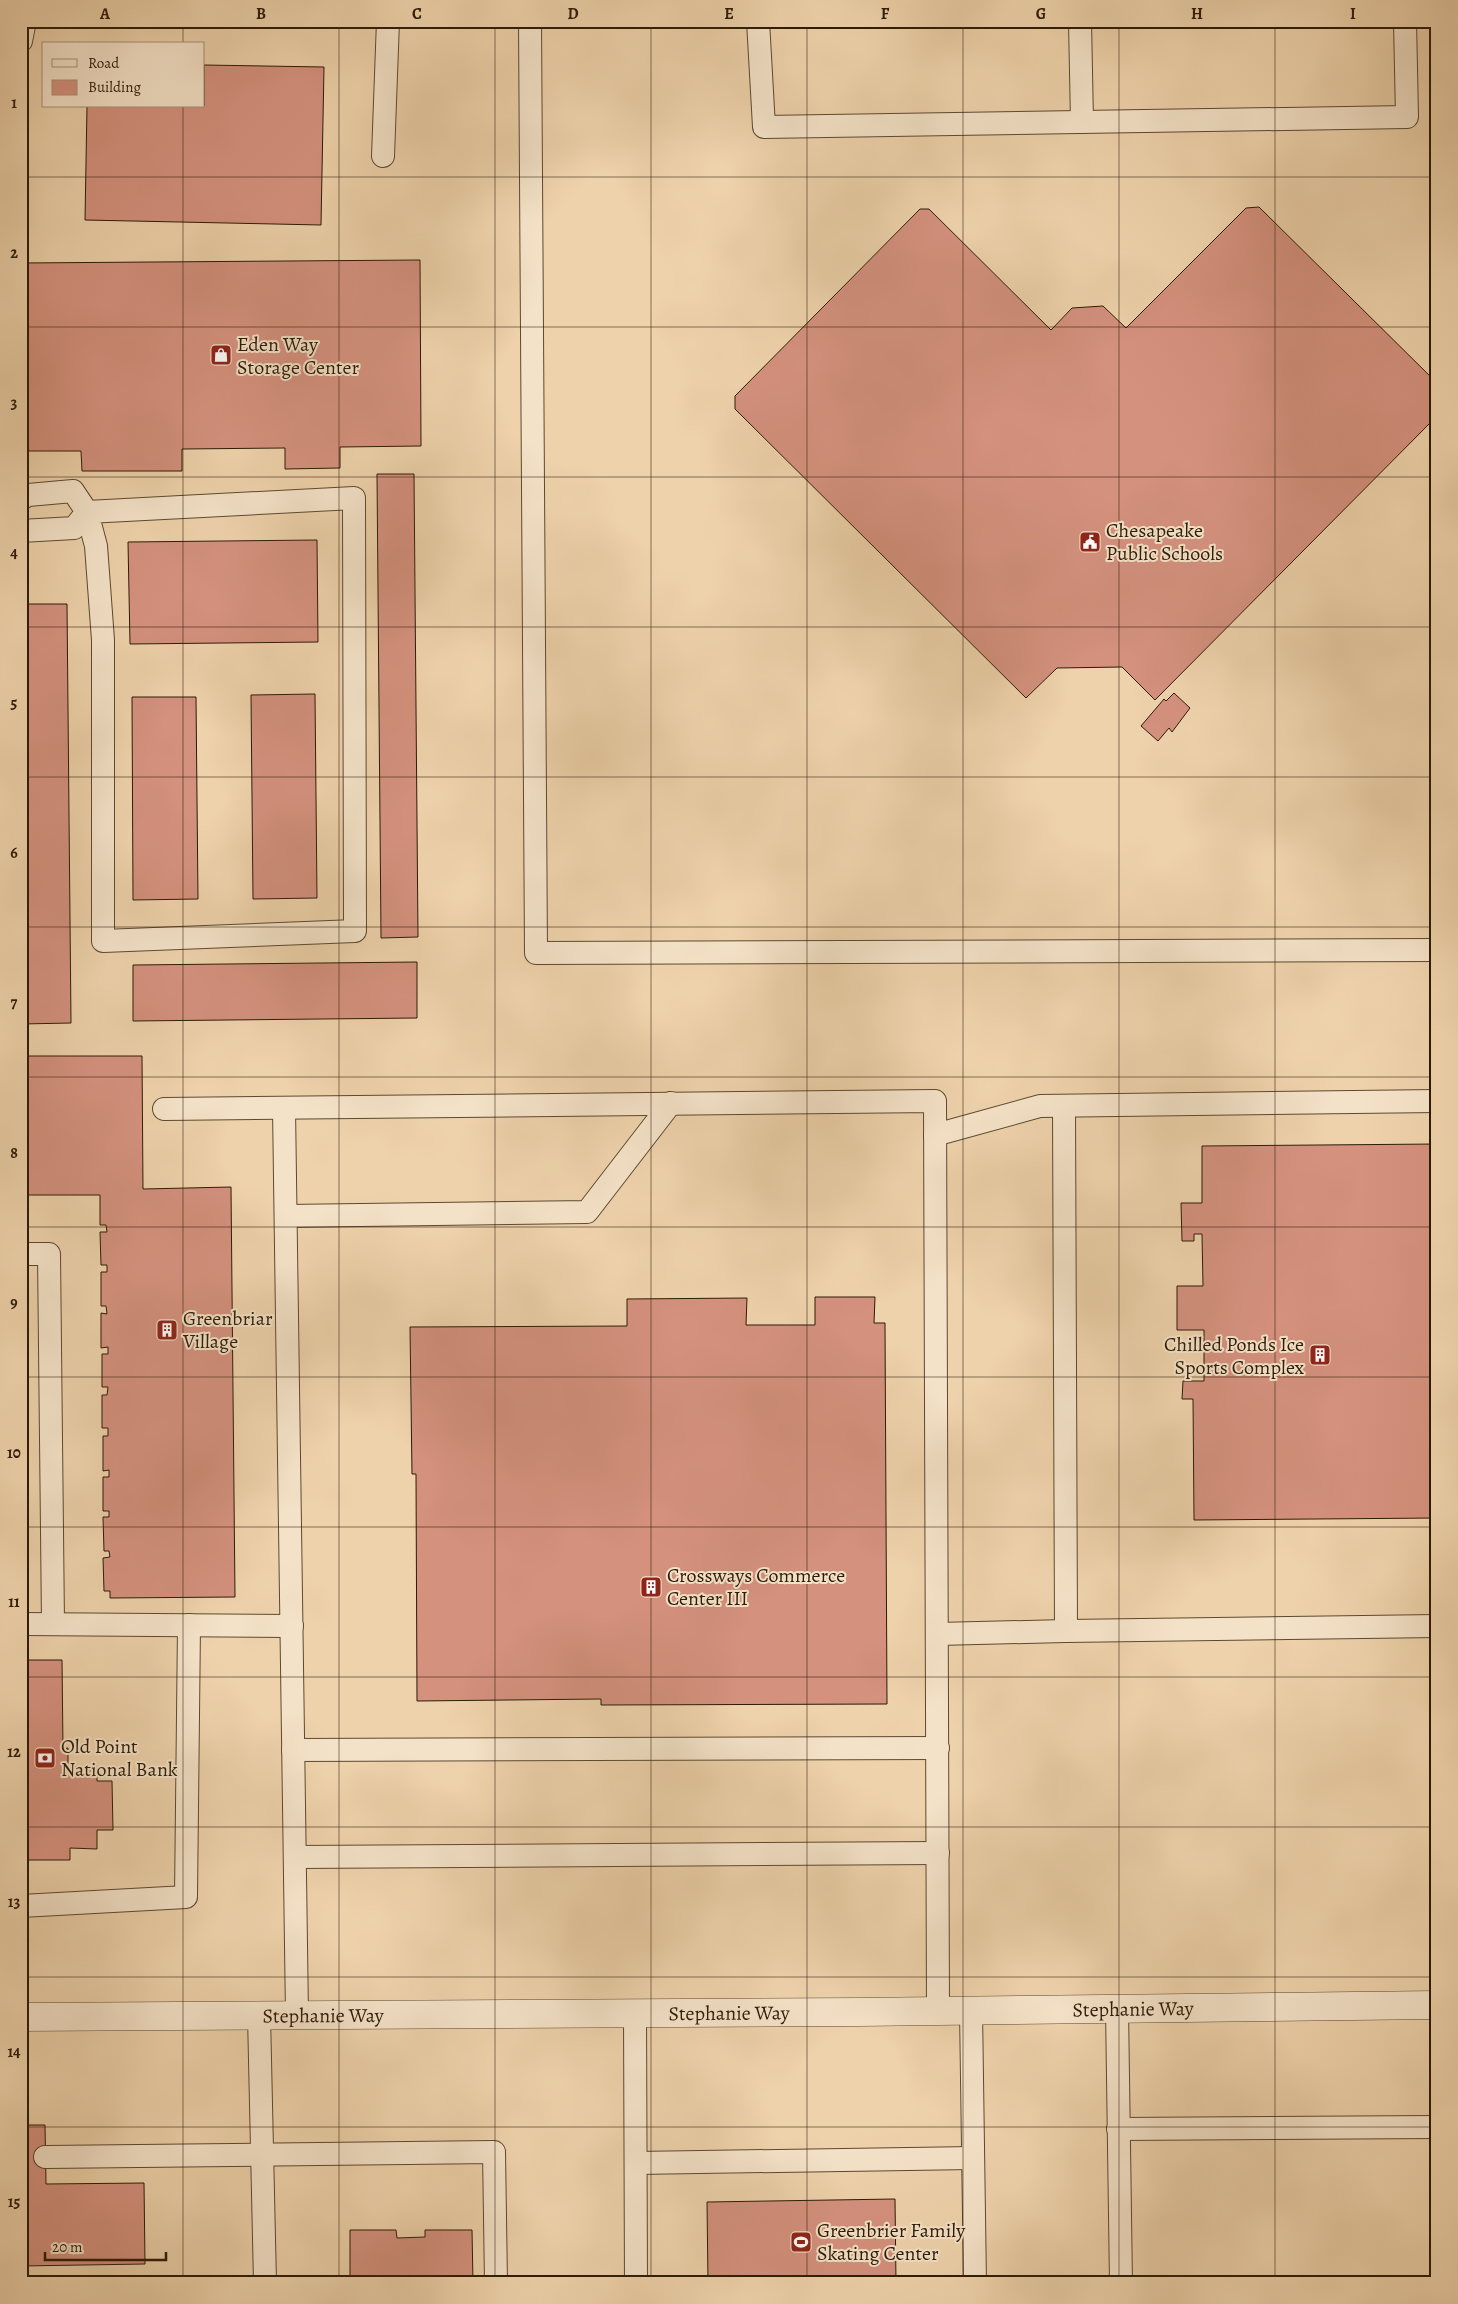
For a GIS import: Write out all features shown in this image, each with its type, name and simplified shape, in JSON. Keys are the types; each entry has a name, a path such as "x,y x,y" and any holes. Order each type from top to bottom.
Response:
{"street":[{"name":"Stephanie Way","path":"21,2017 938,2011 1437,2005"}],"lane":[{"path":"21,41 25,21"},
{"path":"383,156 388,21"},
{"path":"530,21 536,953 1437,950"},
{"path":"758,21 764,127 1407,117 1405,21"},
{"path":"1080,21 1082,122"},
{"path":"21,499 28,494 73,491 87,512 96,546 103,640 104,941 355,931 354,498 87,512 74,528 21,531"},
{"path":"164,1109 935,1101 938,2011"},
{"path":"935,1135 1040,1106 1437,1101"},
{"path":"286,1216 587,1212 671,1103"},
{"path":"1064,1106 1066,1631"},
{"path":"284,1108 297,2015"},
{"path":"21,1254 49,1254 53,1624"},
{"path":"21,1624 292,1626"},
{"path":"21,1906 186,1897 190,1625"},
{"path":"937,1634 1437,1626"},
{"path":"293,1750 938,1748"},
{"path":"295,1857 938,1853"},
{"path":"1116,2008 1121,2283"},
{"path":"971,2010 975,2283"},
{"path":"635,2013 636,2283"},
{"path":"259,2015 265,2283"},
{"path":"1118,2129 1437,2127"},
{"path":"46,2157 494,2152 496,2283"},
{"path":"636,2163 973,2158"}],"building":[{"path":"205,65 324,67 321,225 85,220 87,108 205,108"},
{"name":"Chesapeake Public Schools","path":"1259,207 1437,383 1437,416 1155,700 1122,667 1057,668 1026,698 735,409 735,396 920,209 929,209 1051,330 1072,308 1103,306 1126,328 1246,208"},
{"name":"Eden Way Storage Center","path":"420,260 421,446 340,447 340,468 285,469 285,448 182,449 182,471 82,471 81,451 21,451 21,263"},
{"path":"377,474 414,474 418,937 381,938"},
{"path":"317,540 318,642 130,644 128,542"},
{"path":"21,604 67,604 71,1023 21,1024"},
{"path":"1174,693 1190,708 1172,732 1169,728 1158,741 1141,726 1164,699 1166,701"},
{"path":"315,694 317,898 253,899 251,695"},
{"path":"132,697 196,697 198,899 133,900"},
{"path":"417,962 417,1018 133,1021 133,965"},
{"name":"Greenbriar Village","path":"21,1056 142,1056 143,1189 231,1187 235,1597 110,1598 110,1591 104,1591 103,1558 110,1557 109,1551 104,1551 103,1517 109,1517 109,1511 103,1511 103,1477 109,1477 109,1470 103,1471 103,1436 108,1436 108,1428 102,1428 102,1395 107,1395 108,1387 102,1387 102,1354 108,1354 108,1347 101,1348 101,1313 107,1314 106,1306 101,1306 101,1272 107,1272 107,1265 101,1265 100,1232 107,1232 106,1225 100,1225 100,1195 21,1195"},
{"name":"Chilled Ponds Ice Sports Complex","path":"1437,1144 1437,1518 1194,1520 1193,1399 1182,1399 1183,1381 1204,1381 1204,1330 1177,1330 1177,1286 1203,1286 1202,1234 1194,1234 1194,1241 1182,1241 1181,1203 1202,1203 1202,1146"},
{"name":"Crossways Commerce Center III","path":"815,1297 875,1297 874,1323 885,1323 887,1704 601,1705 601,1699 417,1701 416,1474 412,1474 410,1327 627,1326 627,1299 747,1298 746,1325 815,1325"},
{"name":"Old Point National Bank","path":"21,1660 62,1660 63,1749 68,1748 68,1767 97,1767 97,1781 112,1781 113,1830 97,1830 97,1849 70,1848 70,1860 21,1860"},
{"path":"21,2125 45,2125 46,2184 144,2183 145,2264 21,2266"},
{"name":"Greenbrier Family Skating Center","path":"895,2199 896,2283 708,2283 707,2202"},
{"path":"350,2230 396,2230 397,2238 425,2237 425,2230 472,2230 473,2283 350,2283"}],"place":[{"name":"Eden Way Storage Center","path":"221,355"},
{"name":"Chesapeake Public Schools","path":"1090,542"},
{"name":"Greenbriar Village","path":"167,1330"},
{"name":"Chilled Ponds Ice Sports Complex","path":"1320,1355"},
{"name":"Crossways Commerce Center III","path":"651,1587"},
{"name":"Old Point National Bank","path":"45,1758"},
{"name":"Greenbrier Family Skating Center","path":"801,2242"}]}
